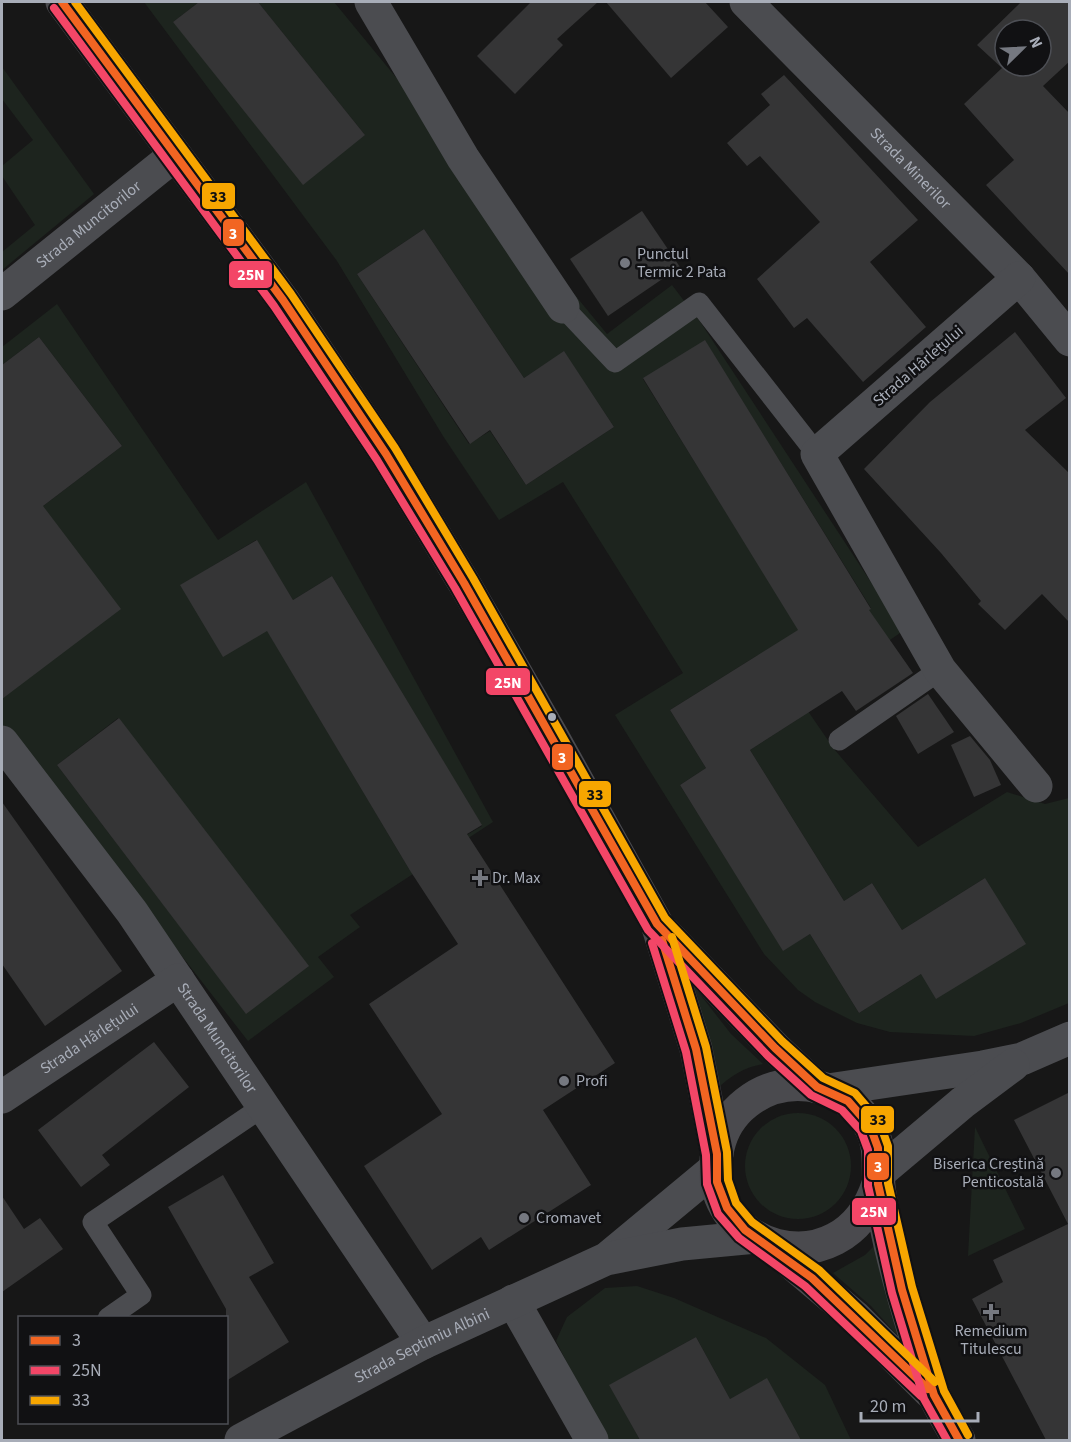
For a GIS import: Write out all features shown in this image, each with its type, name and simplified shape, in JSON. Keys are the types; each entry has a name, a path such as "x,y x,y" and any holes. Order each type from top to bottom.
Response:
{"main road":[{"path":"62,2 283,300 386,454 464,583 657,924 696,1050 727,1208 740,1225 854,1316 934,1395"},
{"path":"657,924 775,1048 822,1088 848,1101 870,1126 878,1148 879,1178 902,1290 934,1395 959,1440"},
{"path":"716,1161 725,1128 732,1117 752,1098 764,1091 790,1084 822,1088"},
{"path":"762,1241 800,1249 831,1242 857,1224 867,1211 879,1178"}],"street":[{"path":"371,2 464,158 563,307"},
{"name":"Strada Minerilor","path":"746,2 1019,278 1070,340"},
{"name":"Strada Muncitorilor","path":"2,294 175,155"},
{"name":"Strada Hârlețului","path":"817,454 1019,278"},
{"path":"817,454 940,670 1036,786"},
{"name":"Strada Muncitorilor","path":"2,742 84,847 178,980 423,1343"},
{"name":"Strada Hârlețului","path":"2,1097 178,980"},
{"path":"822,1088 948,1074 1022,1059 1070,1038"},
{"path":"879,1178 962,1103 1022,1059"},
{"name":"Strada Septimiu Albini","path":"606,1259 716,1161"},
{"name":"Strada Septimiu Albini","path":"241,1440 423,1343 606,1259 681,1244 762,1241"},
{"path":"513,1300 592,1440"}],"lane":[{"path":"563,307 615,362 699,303 817,454"},
{"path":"839,740 940,670"},
{"path":"110,1316 141,1295 93,1222 264,1106"}],"shaded area":[{"path":"144,2 199,2 173,22 365,135 258,2 334,2 607,334 672,285 701,323 903,631 801,701 834,749 918,847 1007,792 1045,804 1069,798 1069,1003 1021,1023 974,1036 890,1032 857,1023 815,1002 798,990 764,954 615,715 683,673 563,482 499,520 443,436 337,261","holes":["424,229 524,378 564,352 614,427 526,485 490,431 469,444 357,274","705,341 871,608 810,647 643,379","758,655 798,719 750,750 844,901 872,883 902,930 985,878 921,974 859,1013 810,934 783,950 680,785 706,768 670,710"]},
{"path":"2,67 94,194 2,270 2,252 35,225 2,176 2,166 33,140 2,99"},
{"path":"57,304 218,540 306,482 493,822 350,915 360,927 318,957 334,977 248,1041 2,725 2,697 43,506 122,446 39,337 2,365 2,347","holes":["256,540 293,600 332,576 482,826 409,869 267,630 181,585","119,718 246,1013 57,765"]},
{"path":"677,965 731,1034 763,1064 738,1073 717,1089"},
{"path":"798,1113 818,1117 835,1129 847,1146 851,1166 847,1186 835,1203 818,1215 798,1219 778,1215 761,1203 749,1186 745,1166 749,1146 761,1129 778,1117"},
{"path":"975,1127 1025,1229 968,1256"},
{"path":"874,1246 906,1345 871,1306 833,1273 865,1255"},
{"path":"637,1286 674,1298 766,1338 825,1385 851,1440 801,1440 767,1379 730,1399 696,1337 610,1385 640,1440 606,1440 556,1341 567,1317 605,1288"}],"building":[{"path":"199,2 258,2 365,135 303,185 173,22"},
{"path":"531,2 598,2 557,39 563,45 515,94 477,56"},
{"path":"606,2 705,2 728,27 671,78"},
{"path":"1021,2 1070,2 1070,61 1053,77 1053,18 1005,18"},
{"path":"993,29 993,60 977,45"},
{"path":"784,75 918,220 870,262 926,327 863,382 807,318 794,328 757,279 820,222 760,156 747,166 727,143 770,105 761,94"},
{"path":"993,77 1052,78 1043,86 1070,114 1070,275 986,185 1014,160 964,104"},
{"name":"Punctul Termic 2 Pata","path":"642,211 680,267 608,316 570,259"},
{"path":"424,229 524,378 564,351 614,427 526,485 490,430 470,444 357,274"},
{"path":"1015,332 1066,398 1025,430 1070,474 1070,623 1042,594 1005,630 978,604 981,601 941,553 864,469 930,402"},
{"path":"39,337 122,446 43,506 121,609 2,699 2,365"},
{"path":"705,340 871,609 869,610 913,673 856,711 842,691 750,750 844,901 872,883 902,930 985,878 1026,944 936,999 921,974 859,1013 810,934 783,951 680,785 706,768 670,710 798,630 643,378"},
{"path":"257,540 293,600 332,576 482,825 467,834 615,1063 543,1110 591,1185 489,1250 481,1237 432,1270 364,1166 442,1114 369,1004 458,944 409,869 267,631 223,657 180,585"},
{"path":"928,694 954,732 918,754 896,716"},
{"path":"119,718 309,966 246,1014 57,765"},
{"path":"970,736 990,760 1001,785 974,797 951,745"},
{"path":"2,802 122,971 45,1026 2,964"},
{"path":"154,1042 189,1087 102,1155 110,1165 81,1187 38,1130"},
{"path":"1070,1092 1070,1440 1046,1440 972,1299 1003,1282 993,1260 1068,1224 1014,1120"},
{"path":"223,1175 274,1263 249,1277 289,1342 228,1380 228,1316 226,1316 226,1309 168,1207"},
{"path":"2,1196 24,1229 40,1218 63,1249 2,1292"},
{"path":"696,1337 730,1399 767,1378 801,1440 640,1440 609,1385"}],"transit line":[{"name":"3","path":"62,2 283,300 386,454 464,583 657,924 775,1048 817,1087 848,1101 870,1126 878,1148 878,1184 902,1290 934,1395 959,1440"},
{"name":"33","path":"75,2 291,294 395,448 473,578 665,918 782,1041 823,1078 855,1093 879,1121 888,1146 888,1183 912,1287 944,1391 968,1435"},
{"name":"25N","path":"54,8 274,306 377,460 455,588 648,930 768,1056 811,1095 842,1110 861,1131 868,1150 868,1186 892,1293 924,1399 947,1440"},
{"name":"33","path":"672,937 706,1047 727,1152 728,1180 736,1203 752,1222 819,1270 935,1382"},
{"name":"3","path":"662,940 696,1049 717,1154 717,1182 727,1208 745,1230 812,1278 928,1389"},
{"name":"25N","path":"652,943 686,1052 706,1155 707,1184 718,1214 739,1238 805,1286 921,1396"}],"place":[{"name":"Punctul Termic 2 Pata","path":"625,263"},
{"name":"Dr. Max","path":"480,878"},
{"name":"Profi","path":"564,1081"},
{"name":"Biserica Creștină Penticostală","path":"1056,1173"},
{"name":"Cromavet","path":"524,1218"},
{"name":"Remedium Titulescu","path":"991,1312"}]}
